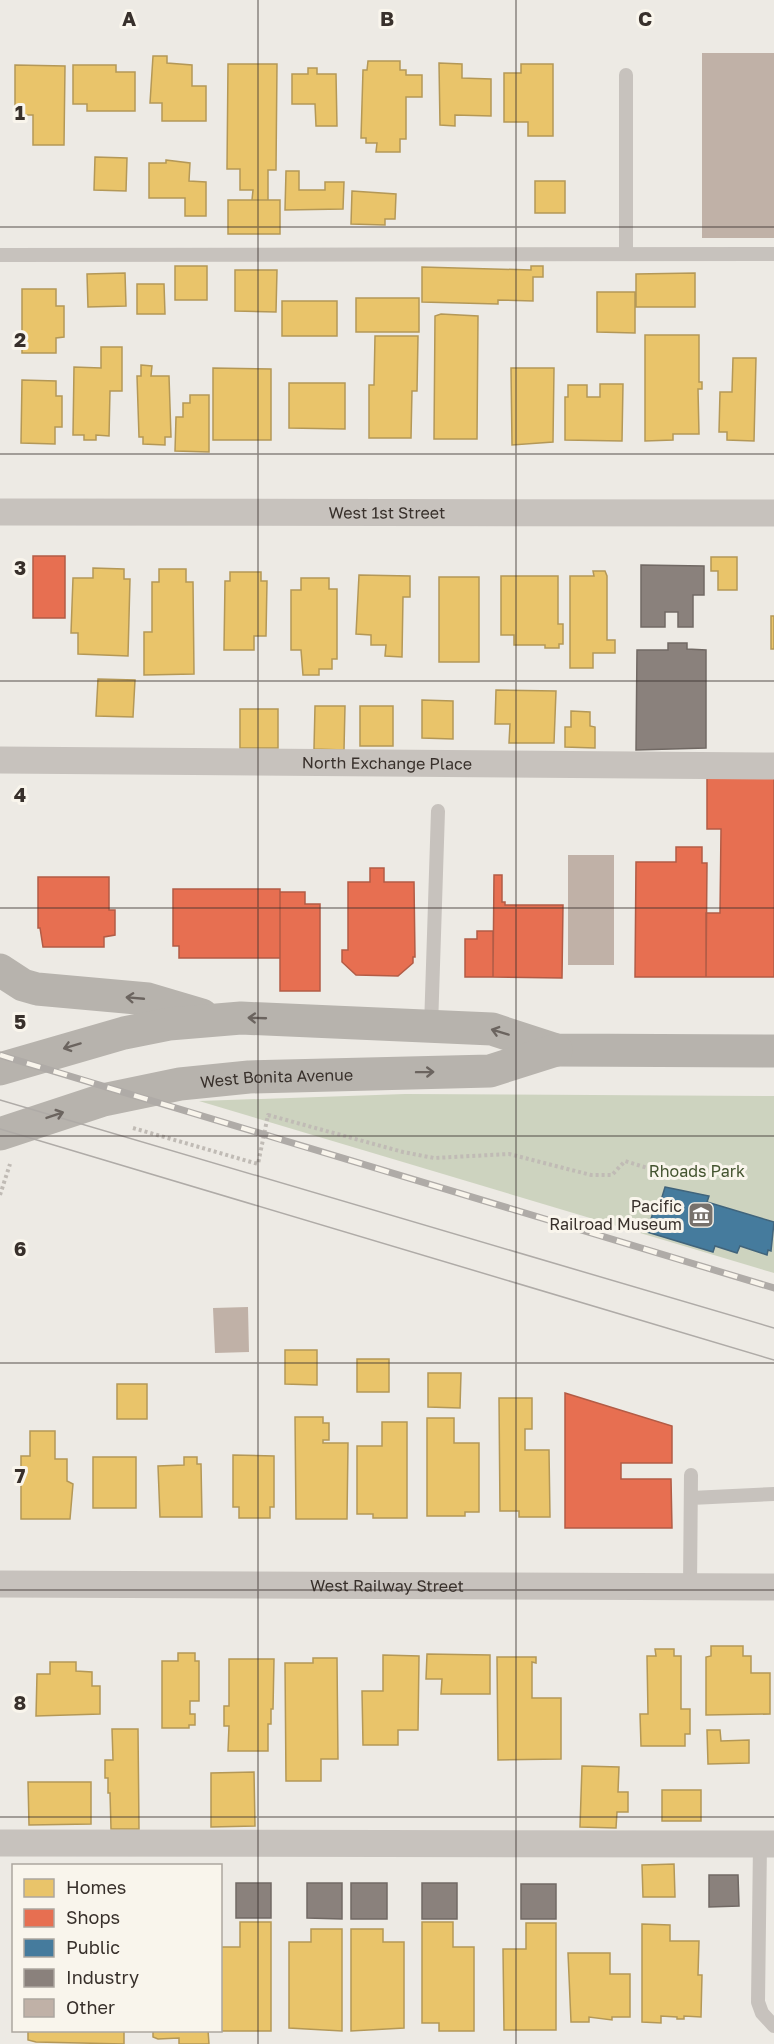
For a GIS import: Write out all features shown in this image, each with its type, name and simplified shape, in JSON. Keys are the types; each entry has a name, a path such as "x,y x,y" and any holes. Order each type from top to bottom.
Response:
{"main road":[{"path":"0,970 23,985 37,989 148,999 212,1019"},
{"name":"West Bonita Avenue","path":"0,1069 124,1033 212,1019 259,1018 492,1029 556,1050"},
{"name":"West Bonita Avenue","path":"7,1147 103,1100 180,1084 249,1077 489,1071 556,1050 774,1051"}],"street":[{"name":"West 1st Street","path":"0,512 774,513"},
{"name":"North Exchange Place","path":"0,760 774,766"},
{"name":"West Railway Street","path":"0,1584 774,1587"},
{"path":"0,1843 767,1844"}],"lane":[{"path":"626,75 626,254"},
{"path":"0,255 774,254"},
{"path":"430,1027 438,811"},
{"path":"690,1586 691,1475"},
{"path":"691,1498 774,1494"},
{"path":"767,1844 758,2002 762,2013 774,2026"}],"path":[{"path":"125,1125 258,1164 268,1115 434,1158 509,1154 591,1175 612,1175 625,1161 657,1171"},
{"path":"0,1196 8,1167 7,1147"}],"green space":[{"name":"Rhoads Park","path":"405,1094 774,1096 774,1273 199,1101"}],"building: Homes":[{"path":"153,56 167,56 167,63 192,65 192,86 206,86 206,121 162,121 162,103 150,103"},
{"path":"368,61 400,61 400,70 406,70 406,75 422,75 422,97 406,97 406,139 400,139 400,152 376,152 377,143 366,143 366,138 361,138 363,70 367,70"},
{"path":"439,63 462,64 462,78 491,79 491,116 455,115 455,126 440,125"},
{"path":"228,64 277,64 276,170 268,170 268,200 252,200 253,190 240,190 240,169 227,169"},
{"path":"521,64 553,64 553,136 528,136 528,122 504,122 504,73 521,73"},
{"path":"15,65 65,66 64,145 33,145 33,115 15,115"},
{"path":"73,65 116,65 116,72 135,72 135,111 87,111 87,104 73,104"},
{"path":"308,68 317,68 317,74 336,74 337,126 316,126 315,104 292,104 292,74 308,74"},
{"path":"95,157 127,158 126,191 94,190"},
{"path":"166,160 190,163 189,181 206,182 206,216 185,216 185,198 149,198 149,163 166,163"},
{"path":"286,171 299,171 299,190 325,190 325,182 344,182 343,209 285,210"},
{"path":"535,181 565,181 565,213 535,213"},
{"path":"352,191 396,194 395,219 385,219 385,225 351,224"},
{"path":"228,200 280,200 280,234 228,234"},
{"path":"175,266 207,266 207,300 175,300"},
{"path":"531,266 543,266 543,277 533,277 533,301 498,300 498,304 422,302 422,267 531,270"},
{"path":"235,270 277,270 276,312 235,311"},
{"path":"125,273 126,306 88,307 87,274"},
{"path":"695,273 695,307 636,307 636,274"},
{"path":"137,284 164,284 165,314 137,314"},
{"path":"22,289 56,289 56,306 64,306 64,337 56,338 56,353 22,353"},
{"path":"597,292 635,292 635,333 597,332"},
{"path":"356,298 419,298 419,332 356,332"},
{"path":"282,301 337,301 337,336 282,336"},
{"path":"441,314 478,316 477,439 434,439 435,316"},
{"path":"645,335 699,335 699,382 702,382 702,389 698,389 699,434 673,434 673,440 645,441"},
{"path":"375,336 418,336 417,391 412,391 411,438 369,438 369,385 374,385"},
{"path":"101,347 122,347 122,391 110,391 109,436 96,435 96,440 84,440 84,435 73,435 74,367 101,368"},
{"path":"733,358 756,358 754,441 727,440 727,432 719,432 720,392 732,392"},
{"path":"141,365 152,366 151,376 169,376 171,437 165,437 165,445 143,444 143,437 139,437 137,376 141,376"},
{"path":"213,368 271,369 271,440 213,440"},
{"path":"511,368 554,368 553,442 512,445"},
{"path":"22,380 56,381 56,396 62,396 62,427 55,427 55,444 21,443"},
{"path":"289,383 345,383 345,429 289,428"},
{"path":"600,384 623,384 622,441 565,440 565,397 568,397 568,385 587,385 587,397 600,397"},
{"path":"190,395 209,395 209,452 175,451 176,417 183,417 183,403 190,403"},
{"path":"711,557 737,557 737,590 718,590 718,571 711,571"},
{"path":"93,568 124,569 124,579 130,579 128,656 78,654 78,633 71,633 73,578 93,578"},
{"path":"159,569 186,569 186,582 193,582 194,674 144,675 144,632 152,632 152,582 159,582"},
{"path":"593,571 605,571 607,576 607,640 615,640 615,653 593,653 593,668 570,668 570,576 594,576"},
{"path":"230,572 261,572 261,581 267,581 266,636 254,636 254,650 224,650 225,581 230,581"},
{"path":"359,575 410,576 410,597 403,597 402,657 385,656 386,645 371,645 371,635 356,634"},
{"path":"501,576 558,576 558,624 563,624 563,644 559,644 559,648 545,648 545,645 514,645 514,635 501,635"},
{"path":"439,577 479,577 479,662 439,662"},
{"path":"301,578 329,578 329,589 337,589 337,659 332,659 332,669 319,669 319,675 303,675 301,650 291,650 291,590 301,590"},
{"path":"771,616 774,616 774,649 771,649"},
{"path":"98,679 135,680 133,717 96,716"},
{"path":"496,690 556,691 554,743 509,743 510,724 495,724"},
{"path":"422,700 453,701 453,739 422,738"},
{"path":"315,706 345,706 344,750 314,749"},
{"path":"360,706 393,706 393,746 360,746"},
{"path":"240,709 278,709 278,748 240,748"},
{"path":"571,711 590,712 590,726 595,727 595,748 565,747 565,727 571,727"},
{"path":"285,1350 317,1350 317,1385 285,1384"},
{"path":"357,1359 389,1359 389,1392 357,1392"},
{"path":"428,1373 461,1373 460,1408 428,1407"},
{"path":"117,1384 147,1384 147,1419 117,1419"},
{"path":"499,1398 532,1398 532,1429 525,1429 525,1450 549,1450 550,1517 519,1517 519,1511 500,1511"},
{"path":"295,1417 323,1417 323,1423 329,1423 329,1440 323,1440 323,1443 348,1443 347,1519 296,1519"},
{"path":"427,1418 454,1418 454,1443 479,1443 479,1512 465,1512 465,1516 427,1516"},
{"path":"382,1422 407,1422 407,1518 373,1518 373,1514 357,1514 357,1446 382,1446"},
{"path":"30,1431 55,1431 55,1459 67,1459 67,1481 73,1484 70,1519 21,1519 21,1456 30,1456"},
{"path":"233,1455 274,1456 274,1507 270,1507 270,1518 239,1518 239,1507 233,1507"},
{"path":"93,1457 136,1457 136,1508 93,1508"},
{"path":"184,1457 197,1457 197,1464 201,1464 202,1517 160,1517 158,1466 184,1465"},
{"path":"711,1646 743,1646 743,1656 751,1656 751,1673 770,1673 770,1714 706,1715 706,1657 711,1656"},
{"path":"655,1649 674,1649 674,1656 681,1656 681,1709 690,1709 690,1734 685,1734 685,1746 641,1746 640,1714 648,1714 647,1656 656,1656"},
{"path":"178,1653 195,1653 195,1661 199,1661 199,1701 190,1701 190,1714 195,1714 195,1725 189,1725 189,1728 162,1728 162,1661 178,1661"},
{"path":"427,1654 490,1655 490,1694 441,1694 442,1679 426,1679"},
{"path":"383,1655 419,1656 418,1730 398,1730 398,1745 363,1745 362,1691 383,1691"},
{"path":"497,1657 536,1657 536,1663 532,1662 532,1698 561,1698 561,1759 498,1760"},
{"path":"313,1658 337,1658 338,1759 321,1759 321,1781 286,1781 285,1663 313,1663"},
{"path":"229,1659 274,1659 273,1709 271,1709 271,1724 268,1724 268,1751 228,1751 229,1726 224,1726 224,1706 229,1706"},
{"path":"50,1662 76,1662 76,1671 92,1672 92,1686 100,1686 100,1714 36,1716 37,1674 50,1674"},
{"path":"112,1729 138,1729 139,1829 111,1829 110,1793 108,1793 108,1778 105,1778 105,1760 113,1760"},
{"path":"707,1730 720,1730 721,1741 749,1740 749,1763 708,1764"},
{"path":"582,1766 619,1767 618,1792 628,1792 628,1812 617,1812 616,1828 580,1827"},
{"path":"254,1772 255,1826 211,1827 211,1773"},
{"path":"28,1782 91,1782 91,1824 29,1825"},
{"path":"662,1790 701,1790 701,1821 662,1821"},
{"path":"674,1864 675,1897 643,1897 642,1865"},
{"path":"240,1922 271,1922 271,2031 222,2031 222,1947 240,1947"},
{"path":"422,1922 453,1922 453,1947 474,1947 474,2031 439,2031 439,2023 422,2023"},
{"path":"526,1923 556,1923 556,2030 504,2030 503,1949 526,1949"},
{"path":"642,1924 670,1925 670,1941 699,1941 698,1975 702,1975 701,2017 684,2016 684,2019 677,2019 677,2017 661,2016 661,2023 642,2022"},
{"path":"311,1929 342,1929 342,2031 289,2028 289,1942 311,1942"},
{"path":"351,1929 383,1929 383,1942 404,1942 404,2028 351,2031"},
{"path":"568,1953 610,1953 610,1974 630,1974 630,2017 612,2017 612,2020 589,2017 589,2022 571,2022"},
{"path":"28,2032 124,2032 124,2044 28,2040"},
{"path":"153,2032 208,2032 209,2044 179,2044 179,2038 158,2039 153,2037"}],"building: Shops":[{"path":"33,556 65,556 65,618 33,618"},
{"path":"707,778 774,778 774,977 706,977 706,913 720,913 721,829 707,829"},
{"path":"676,847 702,847 702,863 707,863 706,977 635,977 636,862 676,862"},
{"path":"370,868 384,868 384,882 414,882 415,957 413,957 413,963 398,976 356,975 342,962 342,950 348,950 348,882 370,882"},
{"path":"494,875 502,875 502,902 505,902 505,905 563,905 562,978 493,977"},
{"path":"38,877 109,877 109,910 115,910 115,935 104,937 104,947 43,947 40,928 38,928"},
{"path":"173,889 280,889 280,958 179,958 179,946 173,946"},
{"path":"280,892 305,892 305,904 320,904 320,991 280,991"},
{"path":"477,931 493,931 493,977 465,977 465,939 477,939"},
{"path":"565,1393 672,1426 672,1463 621,1463 621,1479 671,1479 672,1528 565,1528"}],"building: Public":[{"name":"Pacific Railroad Museum","path":"665,1187 709,1196 707,1202 774,1222 771,1251 768,1250 767,1255 740,1246 737,1253 715,1246 713,1252 647,1232 655,1206 659,1207"}],"building: Industry":[{"path":"641,565 704,566 704,595 693,595 693,627 678,627 678,612 665,612 665,627 641,627"},
{"path":"668,643 687,643 687,649 706,650 706,748 636,750 637,650 668,650"},
{"path":"709,1875 738,1875 739,1906 709,1907"},
{"path":"236,1883 271,1883 271,1918 236,1918"},
{"path":"307,1883 342,1883 342,1919 307,1918"},
{"path":"351,1883 387,1883 387,1919 351,1919"},
{"path":"422,1883 457,1883 457,1919 422,1919"},
{"path":"521,1884 556,1884 556,1919 521,1919"}],"building: Other":[{"path":"702,53 774,53 774,238 702,238"},
{"path":"568,855 614,855 614,965 568,965"},
{"path":"248,1307 249,1352 215,1353 213,1308"}],"tram line":[{"path":"0,1100 774,1328"},
{"path":"0,1129 774,1360"}],"railway":[{"path":"0,1055 774,1288"}],"place":[{"name":"Pacific Railroad Museum","path":"701,1215"}]}
